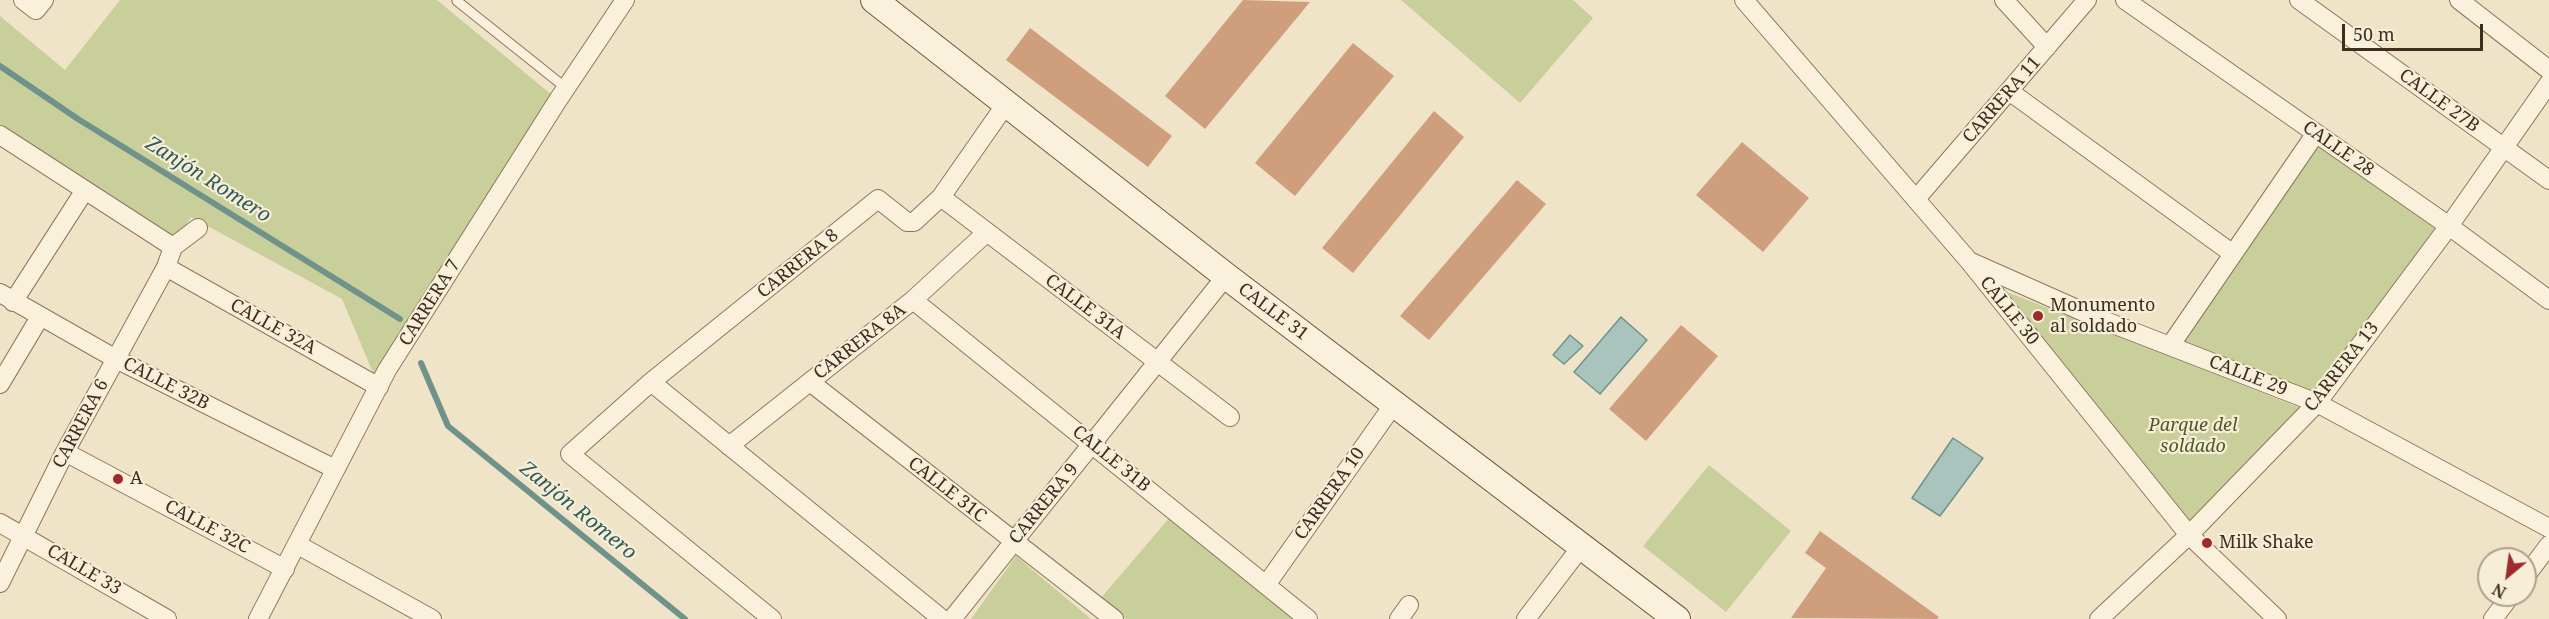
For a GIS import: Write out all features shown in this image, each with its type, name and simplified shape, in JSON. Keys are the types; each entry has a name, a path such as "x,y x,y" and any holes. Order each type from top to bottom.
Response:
{"main road":[{"name":"CALLE 31","path":"874,0 1226,276 1677,619"}],"street":[{"path":"23,0 36,10 44,0"},
{"name":"CALLE 30","path":"1744,0 1969,261 2189,535 2277,619"},
{"path":"2004,0 2047,47"},
{"name":"CARRERA 11","path":"1916,199 2087,0"},
{"name":"CALLE 28","path":"2125,0 2449,226 2549,300"},
{"name":"CALLE 27B","path":"2300,0 2549,180"},
{"path":"2459,0 2549,70"},
{"name":"CARRERA 7","path":"258,619 379,387 622,1"},
{"name":"CARRERA 13","path":"2099,619 2189,535 2317,403 2449,226 2549,83"},
{"path":"2009,91 2233,254"},
{"name":"CARRERA 8","path":"772,619 570,454 651,382 878,199 911,223 941,197 1006,104"},
{"path":"2170,345 2316,133"},
{"path":"0,136 173,247 198,228"},
{"path":"7,298 85,190"},
{"name":"CALLE 31A","path":"941,197 1230,417"},
{"name":"CARRERA 8A","path":"729,446 913,300 986,233"},
{"name":"CARRERA 6","path":"0,583 65,452 166,267 173,247"},
{"name":"CALLE 29","path":"1969,261 2095,317 2317,403 2549,528"},
{"name":"CALLE 32A","path":"166,267 379,387"},
{"name":"CARRERA 9","path":"952,619 1226,276"},
{"name":"CALLE 32B","path":"7,298 116,359 335,470"},
{"name":"CALLE 31B","path":"913,300 1093,443 1308,619"},
{"path":"0,384 40,317"},
{"path":"651,382 942,619"},
{"name":"CALLE 31C","path":"810,382 1114,619"},
{"name":"CARRERA 10","path":"1266,585 1394,404"},
{"name":"CALLE 32C","path":"65,452 285,569"},
{"name":"CALLE 33","path":"0,523 167,619"},
{"path":"298,545 432,619"},
{"path":"2537,561 2549,545"},
{"path":"1526,619 1581,547"}],"lane":[{"path":"457,0 566,88"}],"green space":[{"path":"120,0 437,0 558,100 379,387 342,299 191,217 173,247 0,136 0,16 65,70"},
{"path":"1401,0 1573,0 1593,18 1520,103"},
{"path":"2316,133 2449,226 2317,403 2170,346"},
{"name":"Parque del soldado","path":"1987,284 2308,411 2189,535"},
{"path":"1709,465 1791,531 1726,612 1643,546"},
{"path":"1171,516 1296,619 1126,619 1100,599"},
{"path":"1016,556 1091,619 971,619"}],"water":[{"path":"1621,317 1647,340 1600,394 1574,372"},
{"path":"1570,335 1583,346 1564,364 1553,355"},
{"path":"1953,438 1983,458 1940,516 1912,498"}],"building":[{"path":"1243,0 1310,2 1205,129 1165,96"},
{"path":"1030,28 1172,136 1148,167 1006,60"},
{"path":"1353,43 1394,76 1295,196 1255,163"},
{"path":"1434,111 1464,137 1353,273 1322,248"},
{"path":"1742,142 1809,198 1763,252 1696,195"},
{"path":"1517,180 1546,204 1429,340 1400,316"},
{"path":"1681,325 1718,356 1646,441 1609,409"},
{"path":"1820,531 1939,617 1937,619 1791,618 1826,568 1805,553"}],"waterway":[{"name":"Zanjón Romero","path":"0,66 78,119 400,319"},
{"name":"Zanjón Romero","path":"421,363 448,426 685,619"}],"place":[{"name":"Monumento al soldado","path":"2038,316"},
{"name":"A","path":"118,479"},
{"name":"Milk Shake","path":"2207,543"}]}
